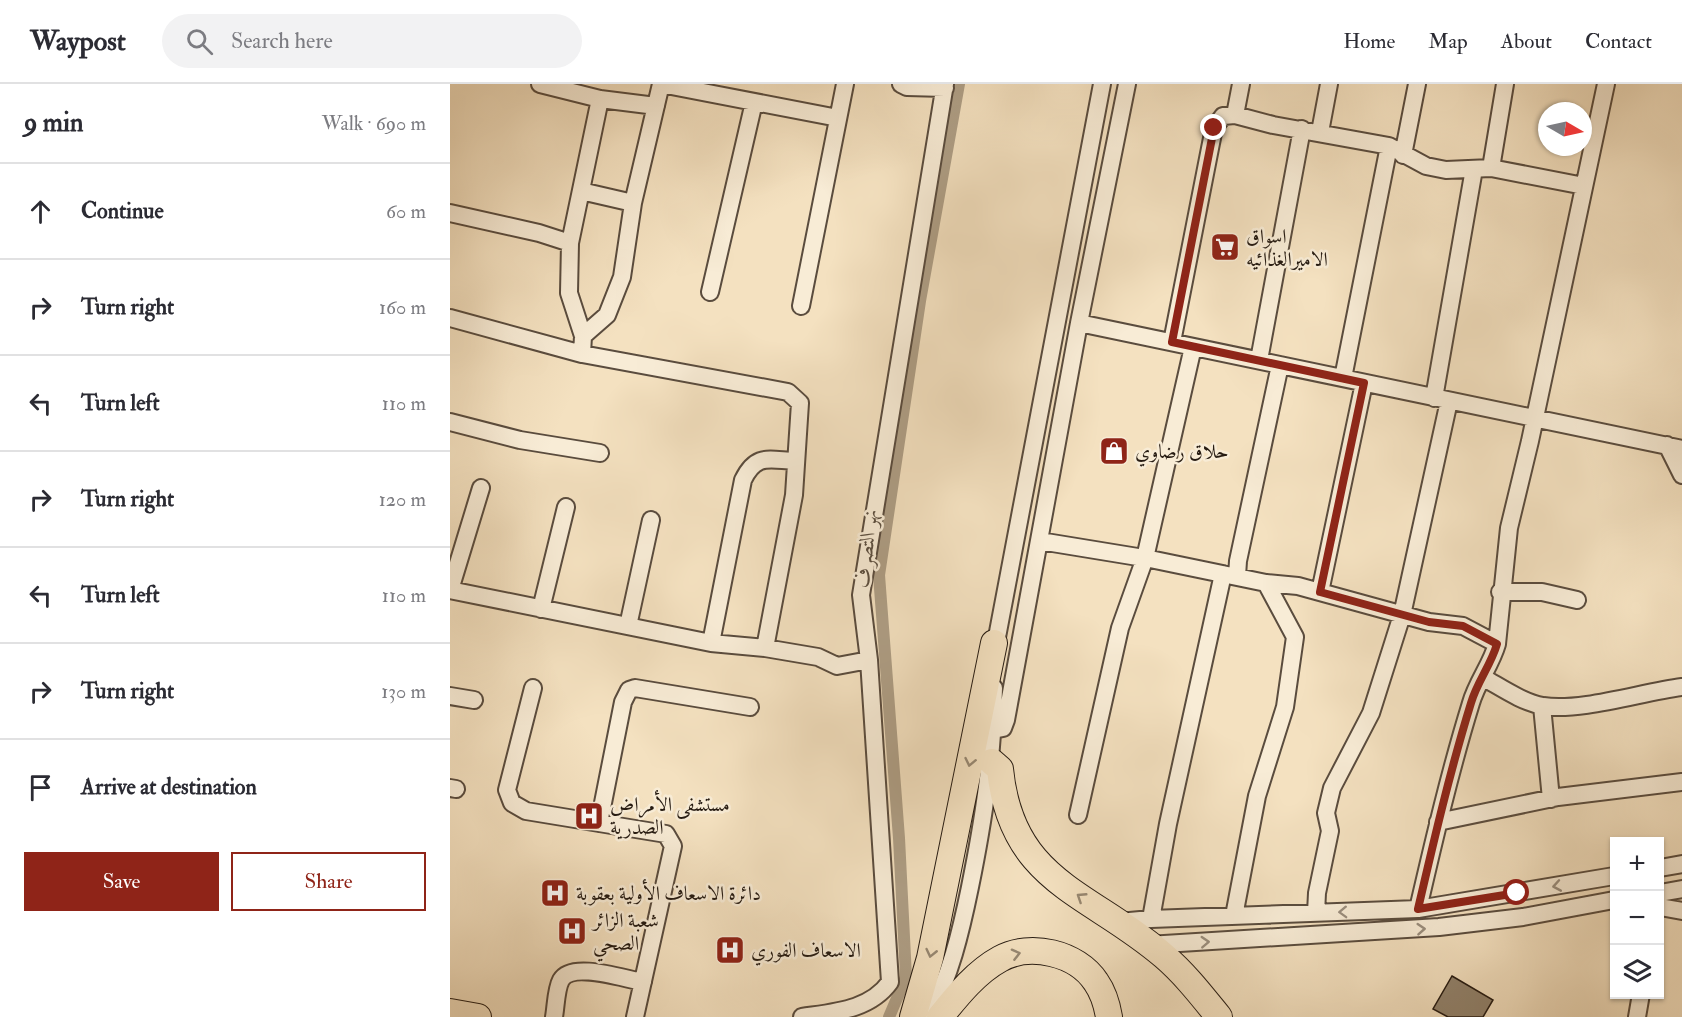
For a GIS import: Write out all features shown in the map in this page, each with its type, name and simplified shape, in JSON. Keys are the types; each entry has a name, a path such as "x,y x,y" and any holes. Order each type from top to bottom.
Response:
{"highway":[{"path":"913,1017 930,958 994,643"},
{"path":"992,762 1000,769 1004,800 1010,820 1031,856 1058,882 1119,922 1162,955 1193,985 1219,1017"},
{"path":"940,1017 971,981 1001,958 1017,952 1039,951 1059,955 1080,966 1096,981 1109,1017"},
{"path":"450,1012 478,1017"}],"street":[{"path":"540,84 600,99 656,106"},
{"path":"583,336 607,315 622,277 633,203 661,84 838,118"},
{"path":"801,306 845,84"},
{"path":"802,1017 847,1010 880,995 890,982 869,660 861,595 945,86 907,87 901,84"},
{"path":"928,1017 945,981 963,923 992,762 994,643 1102,84"},
{"path":"993,730 1003,728 1006,720 1012,677 1040,541 1079,323 1127,84"},
{"path":"1235,115 1241,84"},
{"path":"1320,132 1329,84"},
{"path":"1343,378 1396,151 1417,84"},
{"path":"1316,913 1317,893 1330,831 1326,813 1332,788 1371,713 1402,615 1482,169 1505,84"},
{"path":"1418,909 1438,822 1472,700 1484,678 1497,644 1500,592 1509,528 1606,84"},
{"path":"582,354 583,336 569,293 570,243 600,99"},
{"path":"710,292 754,102"},
{"path":"1172,342 1214,128 1223,116 1235,115 1320,132 1396,151 1436,168 1482,169 1584,186"},
{"path":"1259,360 1302,129"},
{"path":"581,191 633,203"},
{"path":"450,213 539,233 570,243"},
{"path":"450,318 582,354 788,392 800,403 794,495 765,648"},
{"path":"1079,323 1674,447 1682,475"},
{"path":"1078,815 1120,628 1144,558 1193,347"},
{"path":"1151,919 1168,824 1230,575 1238,561 1280,364"},
{"path":"1320,592 1364,383"},
{"path":"450,422 520,440 600,453"},
{"path":"711,643 743,480 750,466 762,459 795,461"},
{"path":"481,488 450,590 711,643 765,648 818,657 837,666 869,660"},
{"path":"541,609 566,507"},
{"path":"628,626 651,520"},
{"path":"1040,541 1144,558 1320,592 1402,615 1463,626 1497,644"},
{"path":"1234,916 1257,796 1285,707 1295,637 1266,583"},
{"path":"1500,592 1542,592 1577,600"},
{"path":"1484,678 1515,696 1542,706 1564,707 1682,687"},
{"path":"599,823 623,702 629,690 634,687 750,707"},
{"path":"533,688 507,790 512,803 526,811 666,834 673,846 635,1017"},
{"path":"450,696 474,700"},
{"path":"1542,706 1551,799"},
{"path":"1438,822 1551,799 1682,782"},
{"path":"1664,867 1682,864"},
{"path":"1119,922 1418,909 1610,877"},
{"path":"1664,892 1682,889"},
{"path":"1147,945 1387,931 1481,923 1610,901"},
{"path":"1664,908 1682,911"},
{"path":"1387,910 1387,931"},
{"path":"554,1017 560,982 567,973 578,970 643,982"},
{"path":"1637,1017 1640,999"}],"building":[{"path":"1452,976 1493,1000 1483,1017 1448,1017 1433,1009"}],"waterway":[{"name":"نهر التصرف","path":"889,1017 906,977 899,838 879,575 920,301 959,84"}],"place":[{"name":"اسواق الاميرالغذائيه","path":"1225,247"},
{"name":"حلاق رضاوي","path":"1114,451"},
{"name":"مستشفى الأمراض الصدرية","path":"589,816"},
{"name":"دائرة الاسعاف الأولية بعقوبة","path":"555,893"},
{"name":"شعبة الزائر الصحي","path":"572,931"},
{"name":"الاسعاف الفوري","path":"730,950"}],"route":[{"path":"1214,128 1172,342 1364,383 1320,592 1429,622 1463,626 1497,644 1492,662 1472,700 1454,759 1418,909 1473,898 1517,893"}]}
